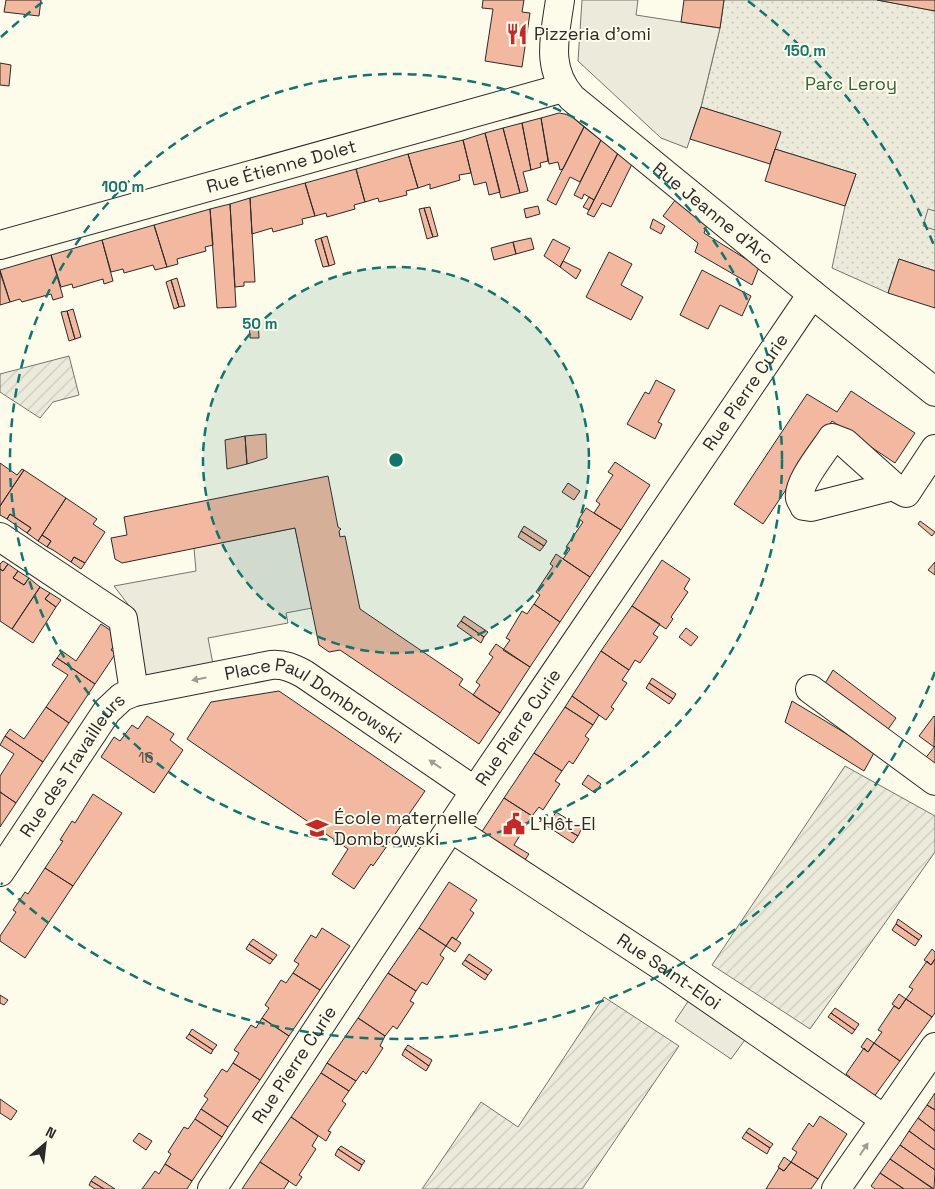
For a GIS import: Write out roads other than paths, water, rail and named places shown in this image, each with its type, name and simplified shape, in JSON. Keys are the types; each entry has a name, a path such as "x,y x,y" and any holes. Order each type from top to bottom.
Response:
{"street":[{"name":"Rue Jeanne d'Arc","path":"560,0 554,56 556,70 563,88 572,98 935,392"},
{"name":"Rue Étienne Dolet","path":"0,245 563,88"},
{"name":"Rue Pierre Curie","path":"212,1189 475,791 812,294"},
{"path":"892,486 906,493 935,449"},
{"path":"0,537 124,619 134,692"},
{"name":"Place Paul Dombrowski","path":"134,692 281,664 294,668 304,674 475,791"},
{"path":"810,689 935,781"},
{"name":"Rue des Travailleurs","path":"0,872 107,711 122,697 134,692"},
{"name":"Rue Saint-Eloi","path":"452,828 669,971 884,1119"},
{"path":"836,1189 935,1048"}],"place":[{"name":"Pizzeria d'omi","path":"517,34"},
{"name":"L'Hôt-El","path":"514,824"},
{"name":"École maternelle Dombrowski","path":"317,828"}],"park label":[{"name":"Parc Leroy","path":"851,84"}]}
